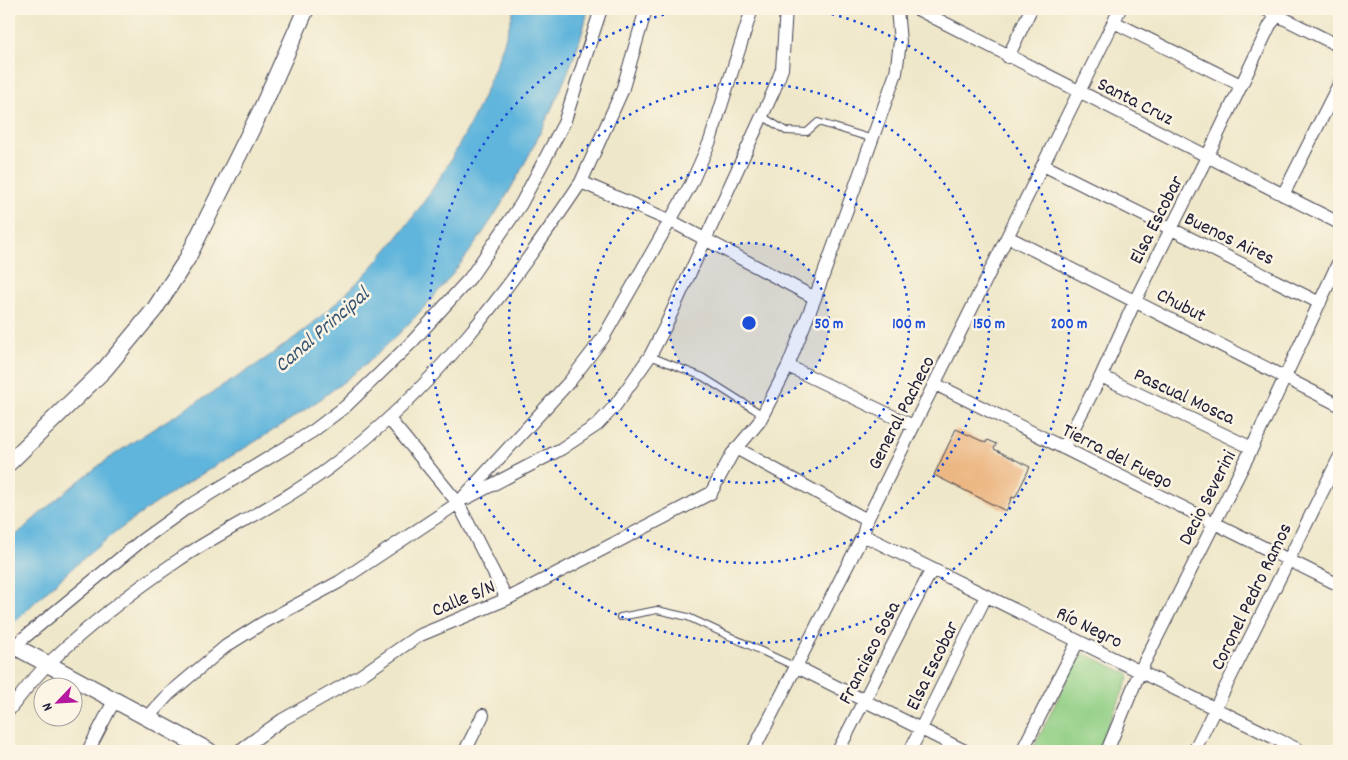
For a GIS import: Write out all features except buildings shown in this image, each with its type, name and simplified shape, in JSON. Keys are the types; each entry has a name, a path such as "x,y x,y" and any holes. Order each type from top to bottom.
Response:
{"street":[{"path":"9,463 105,368 154,310 187,260 262,108 306,9"},
{"path":"209,751 49,663 11,648 141,541 188,507 313,431 346,406 412,342 470,278 521,204 564,123 601,9"},
{"path":"9,710 49,663 118,605 177,562 328,469 390,420 482,320 527,262 581,182 622,91 646,9"},
{"path":"458,503 570,381 603,338 671,221 710,141 752,9"},
{"path":"148,717 169,694 226,646 261,624 339,582 458,503 561,449 597,425 615,406 650,356 762,116 782,68 786,9"},
{"path":"867,520 736,448 753,431 763,415 788,366 815,298 896,73 900,42 897,9"},
{"name":"Santa Cruz","path":"917,9 940,14 1008,57 1339,223"},
{"path":"1008,57 1032,9"},
{"name":"General Pacheco","path":"753,751 863,535 867,520 1120,9"},
{"path":"1265,9 1281,12 1339,46"},
{"name":"Elsa Escobar","path":"1063,448 1101,376 1135,301 1208,157 1270,25 1281,12"},
{"path":"1114,22 1241,85"},
{"path":"1283,195 1339,84"},
{"name":"Buenos Aires","path":"1043,165 1320,303"},
{"path":"581,182 671,221 815,298"},
{"name":"Chubut","path":"1008,237 1339,405"},
{"name":"Decio Severini","path":"1108,751 1140,671 1252,448 1339,261"},
{"path":"788,366 913,426"},
{"name":"Pascual Mosca","path":"1101,376 1252,448"},
{"name":"Tierra del Fuego","path":"935,384 1213,524 1339,585"},
{"path":"390,420 458,503 508,599"},
{"name":"Calle S/N","path":"239,751 282,720 360,676 402,645 508,599 711,493 736,448"},
{"name":"Coronel Pedro Ramos","path":"1194,751 1339,458"},
{"name":"Río Negro","path":"863,535 1301,751"},
{"name":"Francisco Sosa","path":"838,751 932,569"},
{"name":"Elsa Escobar","path":"910,751 986,596"},
{"path":"1022,751 1078,641"},
{"path":"797,667 965,751"},
{"path":"88,751 115,699"},
{"path":"465,751 483,715"}],"lane":[{"path":"762,116 786,131 807,132 818,122 873,139"},
{"path":"650,356 703,377 763,415"},
{"path":"620,617 657,610 688,617 797,667"}],"green space":[{"path":"1081,652 1130,675 1097,751 1032,751"}],"water":[{"name":"Canal Principal","path":"514,9 588,9 579,42 559,92 519,173 500,207 478,239 431,300 376,355 346,380 291,419 147,509 91,552 9,628 9,542 67,490 98,466 149,431 248,370 286,344 326,312 363,276 397,237 428,196 455,151 479,105 499,58"}]}
